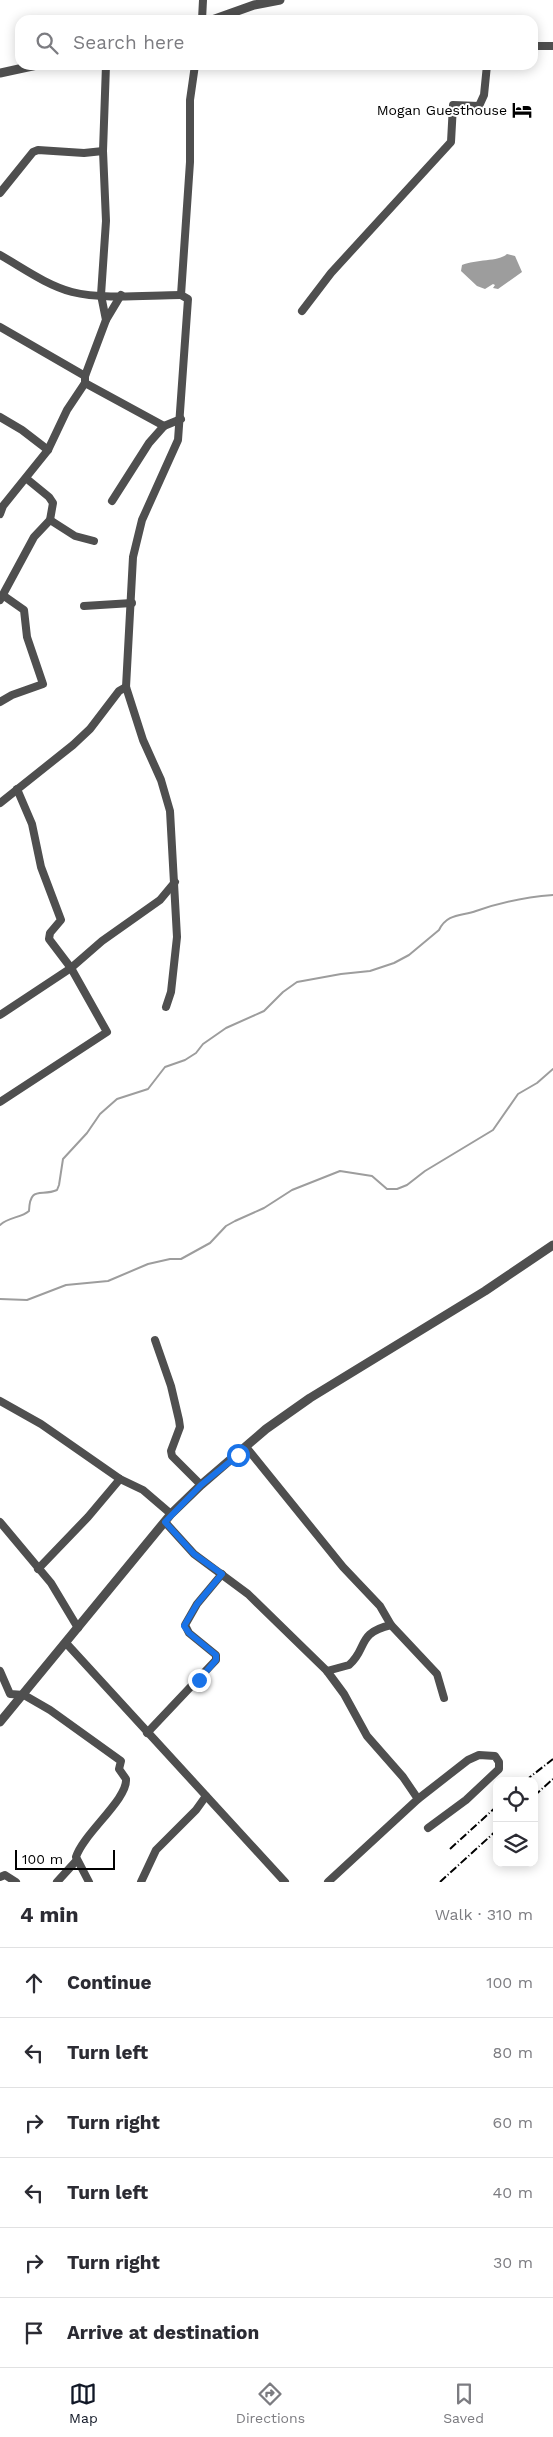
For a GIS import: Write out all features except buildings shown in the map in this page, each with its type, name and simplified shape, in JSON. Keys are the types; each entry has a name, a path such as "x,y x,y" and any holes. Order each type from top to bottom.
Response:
{"street":[{"path":"202,15 203,0"},
{"path":"226,15 254,5 280,0"},
{"path":"538,46 553,46"},
{"path":"0,73 15,70"},
{"path":"106,70 103,151 106,221 101,295 106,320"},
{"path":"180,295 190,162 190,100 194,70"},
{"path":"302,311 331,273 451,142 453,105 479,106 484,95 486,70"},
{"path":"0,193 33,152 38,150 84,153 103,151"},
{"path":"0,255 55,285 72,292 101,295 180,295 188,299 181,419 178,440 142,520 133,557 126,687 143,740 161,780 168,803 175,882 177,937 171,992 166,1008"},
{"path":"1,508 48,450 67,410 85,379 106,320 121,295"},
{"path":"0,328 164,426"},
{"path":"0,417 22,430 48,450"},
{"path":"112,501 145,449 164,426 181,419"},
{"path":"0,702 12,695 43,684 27,637 24,610 2,598 34,537 50,520 52,503 49,497 27,478"},
{"path":"50,520 75,536 94,541"},
{"path":"84,606 132,603"},
{"path":"0,803 73,745 90,729 119,691 126,687"},
{"path":"0,1102 107,1032 72,968 49,939 50,933 61,920 41,867 32,824 17,789"},
{"path":"0,1015 72,968 102,941 160,900 175,882"},
{"path":"0,1722 168,1518 201,1485 266,1429 310,1398 485,1291 553,1246"},
{"path":"155,1340 171,1386 180,1427 171,1451 172,1456 201,1485"},
{"path":"0,1401 41,1424 120,1479 143,1490 168,1518 194,1554 248,1594 327,1671 344,1694 367,1736 418,1799"},
{"path":"246,1447 343,1567 380,1606 391,1625 438,1674 444,1698"},
{"path":"38,1570 88,1517 120,1479"},
{"path":"0,1522 38,1570 51,1583 78,1628"},
{"path":"147,1733 216,1660 216,1655 189,1633 184,1626 197,1604 222,1574"},
{"path":"327,1671 349,1665 365,1638 380,1628 391,1625"},
{"path":"66,1643 285,1882"},
{"path":"0,1671 10,1694 24,1695 77,1728 120,1761 118,1768 124,1774 126,1782 116,1803 82,1844 76,1860 57,1882"},
{"path":"328,1882 418,1799 468,1760 479,1755 490,1754 495,1756 499,1762 499,1769 466,1800 428,1828"},
{"path":"141,1882 156,1850 196,1810 206,1796"},
{"path":"76,1860 89,1882"},
{"path":"0,1877 5,1874 16,1882"}],"shaded area":[{"path":"507,254 515,256 522,272 498,289 493,288 495,285 493,284 485,289 477,286 461,271 462,265 503,257"}],"waterway":[{"path":"0,1225 29,1211 32,1198 37,1193 57,1190 63,1159 87,1133 100,1114 117,1099 148,1089 165,1067 185,1060 196,1053 203,1044 226,1028 264,1011 283,992 297,982 370,971 394,963 409,955 439,930 446,921 455,916 514,900 553,895"},
{"path":"0,1299 27,1300 66,1285 108,1281 148,1264 170,1259 181,1259 210,1243 226,1226 235,1221 264,1208 292,1190 340,1171 372,1176 387,1189 397,1189 407,1185 425,1171 493,1130 518,1094 537,1083 553,1069"}],"railway":[{"path":"530,1777 553,1759"},
{"path":"538,1792 553,1779"},
{"path":"450,1849 493,1810"},
{"path":"440,1882 493,1834"}],"place":[{"name":"Mogan Guesthouse","path":"522,110"}],"route":[{"path":"199,1680 216,1660 216,1655 201,1644 184,1626 197,1604 222,1574 194,1554 182,1542 173,1528 165,1522 201,1485 238,1455"}]}
